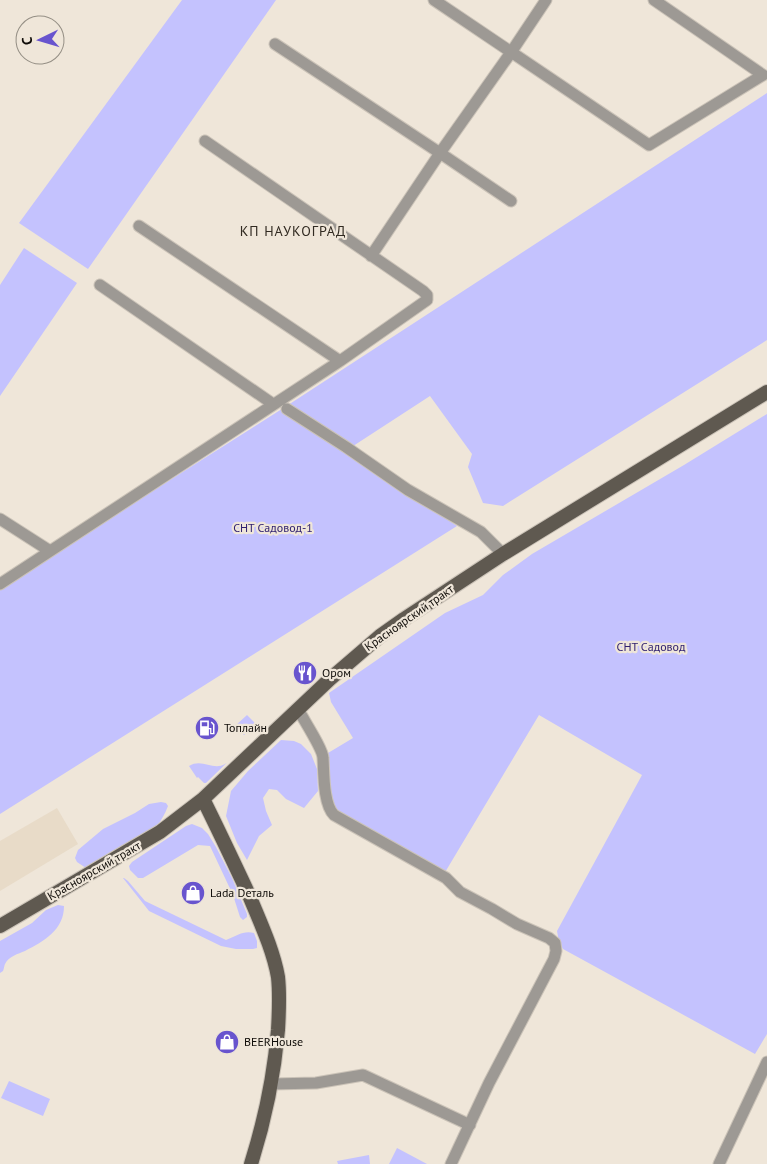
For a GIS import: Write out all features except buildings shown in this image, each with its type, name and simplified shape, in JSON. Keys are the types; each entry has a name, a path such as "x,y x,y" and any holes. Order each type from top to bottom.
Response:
{"main road":[{"name":"Красноярский тракт","path":"0,926 160,832 203,799 330,679 380,636 404,619 503,554 767,392"},
{"path":"203,799 259,919 270,947 278,978 279,1010 272,1084 265,1117 251,1164"}],"street":[{"path":"434,0 649,144 763,76 654,0"},
{"path":"371,256 546,0"},
{"path":"275,44 511,201"},
{"path":"0,584 340,361 427,300 427,296 423,291 205,141"},
{"path":"139,226 340,361"},
{"path":"100,285 273,404"},
{"path":"287,409 408,490 481,532 503,554"},
{"path":"0,519 50,551"},
{"path":"298,709 323,753 324,781 330,811 334,815 446,878 460,892 518,924 549,938 555,943 554,959 489,1083 452,1164"},
{"path":"719,1164 767,1062"},
{"path":"272,1084 316,1083 363,1075 470,1125"}],"shaded area":[{"path":"57,808 78,844 0,891 0,841"}],"green space":[{"path":"182,0 276,0 88,269 19,223"},
{"name":"СНТ Садовод-1","path":"767,93 767,340 503,506 483,503 468,467 472,454 430,396 347,450 457,526 0,814 0,588 285,407"},
{"path":"24,248 77,283 0,396 0,285"},
{"name":"СНТ Садовод","path":"767,414 767,1034 755,1054 563,949 559,942 557,931 642,775 539,715 444,874 334,811 325,761 328,753 353,738 331,702 329,693 445,613 483,595 503,575 532,554"},
{"path":"247,715 256,724 244,735 235,726"},
{"path":"281,740 294,741 301,744 311,754 317,769 318,791 304,808 286,799 277,790 269,789 263,798 272,825 259,836 247,860 237,843 226,816 231,791 248,771"},
{"path":"198,763 221,766 225,764 204,783 197,778 189,766"},
{"path":"166,803 168,806 159,823 146,836 134,843 112,851 86,868 77,862 75,858 78,850 103,829 149,804"},
{"path":"192,824 202,828 216,847 232,878 247,914 247,917 243,920 240,917 233,895 210,846 198,845 143,878 138,878 130,870 129,866 132,862 186,826"},
{"path":"123,878 128,881 145,901 226,940 243,933 254,933 257,948 236,949 221,946 149,911"},
{"path":"58,905 64,906 63,914 61,922 52,934 9,959 0,973 0,941 32,923 46,910"},
{"path":"9,1081 50,1099 43,1116 1,1098"},
{"path":"397,1148 427,1164 389,1164"},
{"path":"369,1155 370,1164 338,1164 337,1161"}],"place":[{"name":"Ором","path":"305,673"},
{"name":"Топлайн","path":"207,728"},
{"name":"Lada Dеталь","path":"193,893"},
{"name":"BEERHouse","path":"227,1042"}],"district":[{"name":"КП НАУКОГРАД","path":"293,231"}]}
